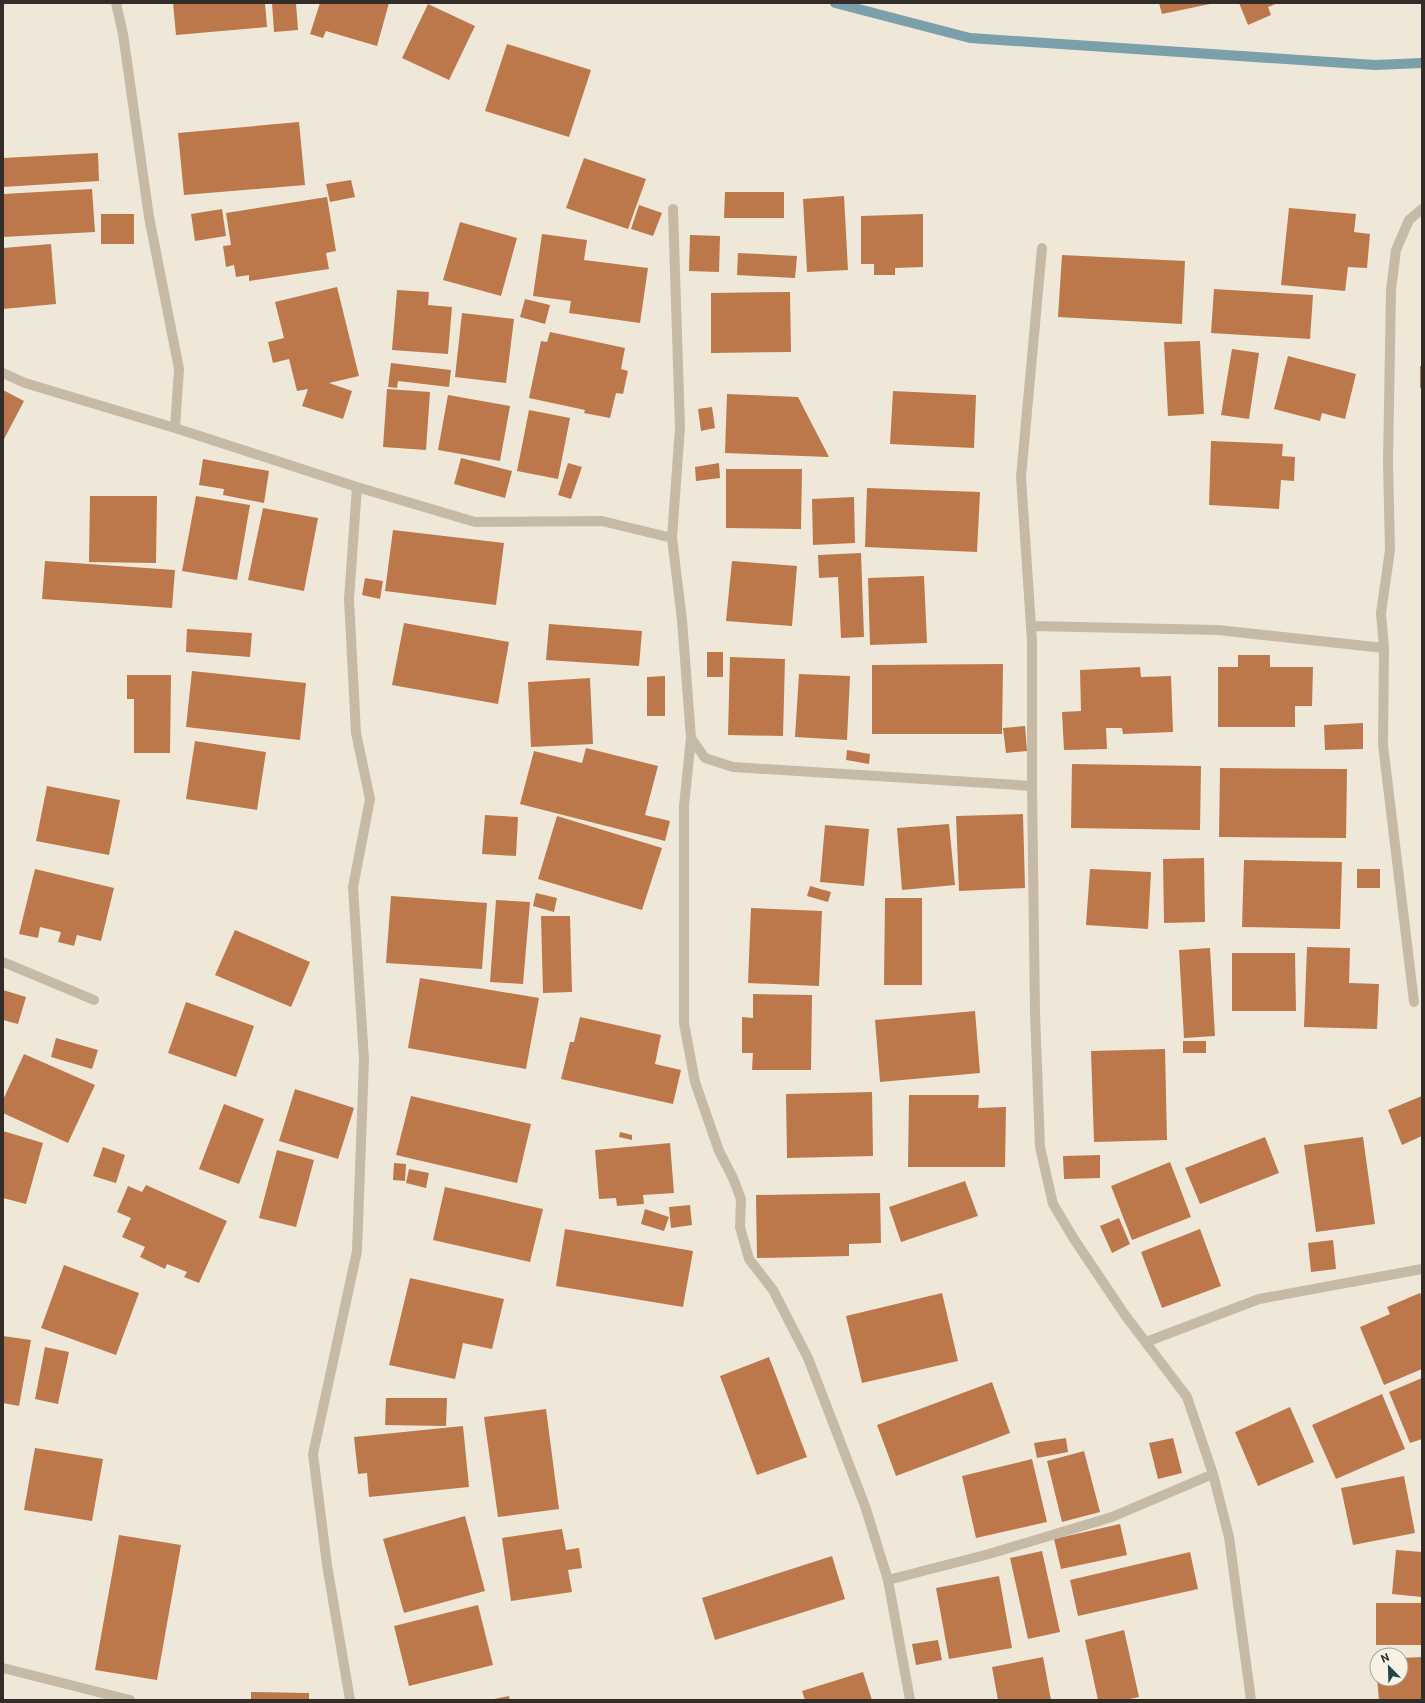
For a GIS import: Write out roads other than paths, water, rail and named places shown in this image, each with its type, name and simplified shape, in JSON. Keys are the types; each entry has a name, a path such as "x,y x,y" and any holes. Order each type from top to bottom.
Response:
{"street":[{"path":"116,3 123,34 149,217 179,369 175,428"},
{"path":"673,209 680,427 672,538 682,620 691,738 684,806 686,950 684,1023 694,1082 719,1151 733,1178 741,1199 740,1227 749,1258 773,1290 808,1358 865,1506 888,1580 910,1700"},
{"path":"1414,1002 1383,746 1384,648 1381,613 1390,550 1388,462 1391,290 1396,250 1409,220 1422,209"},
{"path":"1042,248 1021,477 1032,641 1035,1013 1040,1147 1053,1204 1125,1315 1187,1397 1213,1474 1229,1537 1252,1700"},
{"path":"3,373 26,383 175,428 356,487 475,522 602,521 672,538"},
{"path":"350,1700 327,1565 313,1454 357,1251 364,1060 353,887 370,799 356,733 350,607 356,487"},
{"path":"1031,626 1218,630 1384,648"},
{"path":"691,738 705,758 733,766 1032,786"},
{"path":"3,962 94,1000"},
{"path":"1146,1342 1259,1299 1422,1269"},
{"path":"888,1580 989,1554 1112,1518 1213,1474"},
{"path":"3,1668 130,1700"}],"waterway":[{"path":"835,3 970,38 1375,65 1422,63"}]}
